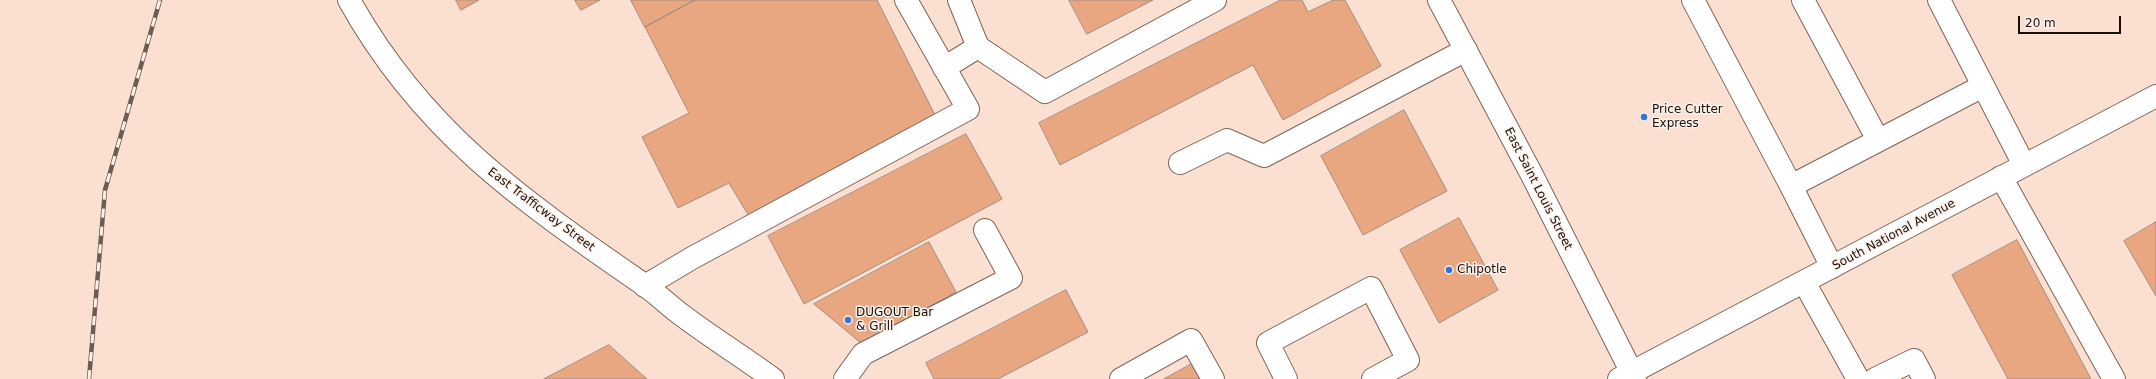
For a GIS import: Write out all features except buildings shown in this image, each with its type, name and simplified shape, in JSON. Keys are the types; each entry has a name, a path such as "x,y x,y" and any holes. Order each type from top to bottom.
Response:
{"main road":[{"name":"East Trafficway Street","path":"349,0 379,50 401,80 445,130 513,191 645,286 679,313 772,379"},
{"path":"645,286 692,258 968,109 906,0"},
{"path":"959,0 978,48 1045,92 1215,0"},
{"name":"East Saint Louis Street","path":"1439,0 1466,50 1628,377"},
{"path":"1693,0 1832,267"},
{"path":"1803,0 1878,140"},
{"path":"1939,0 2024,165"},
{"path":"944,68 978,48"},
{"path":"1180,162 1227,140 1264,156 1466,50"},
{"path":"1791,186 1983,86"},
{"name":"South National Avenue","path":"1628,377 1832,267 2156,96"},
{"path":"2002,177 2114,379"},
{"path":"845,379 863,354 1011,278 985,230"},
{"path":"1804,282 1858,379"},
{"path":"1286,379 1268,343 1371,288 1408,360 1373,379"},
{"path":"1121,379 1191,340 1213,379"},
{"path":"1875,379 1914,360 1924,379"}],"railway":[{"path":"89,379 105,190 160,0"}],"place":[{"name":"Price Cutter Express","path":"1644,117"},
{"name":"Chipotle","path":"1449,270"},
{"name":"DUGOUT Bar & Grill","path":"848,320"}]}
